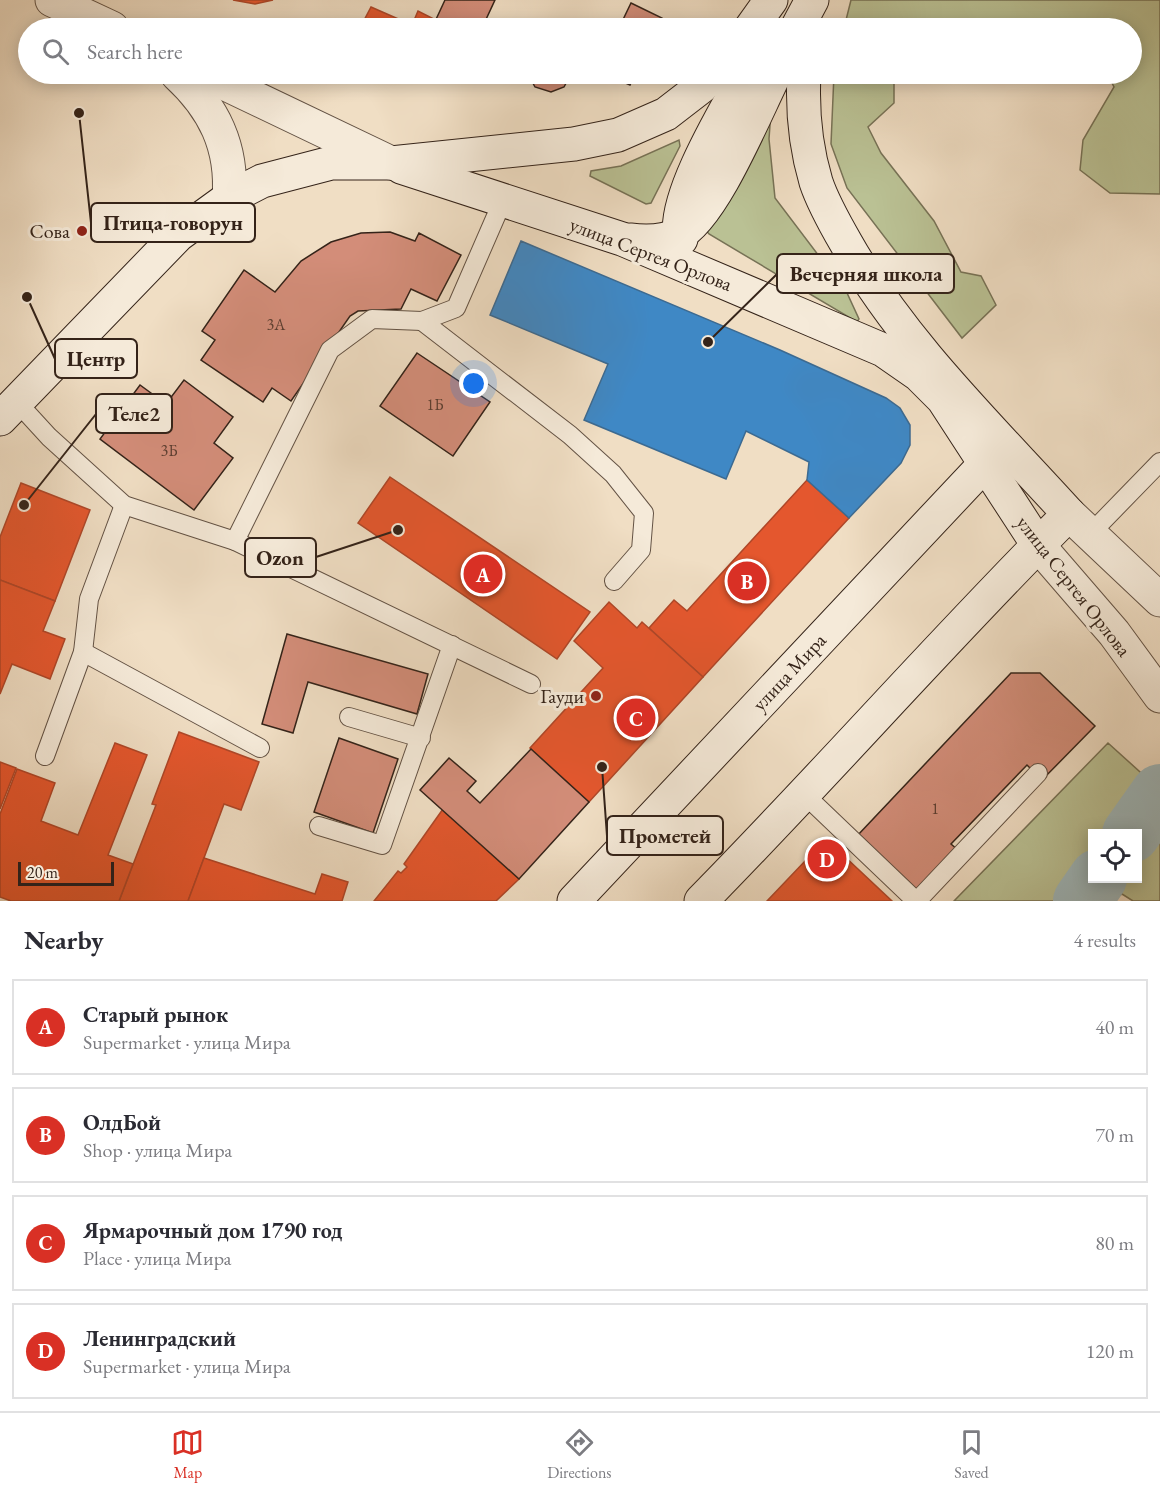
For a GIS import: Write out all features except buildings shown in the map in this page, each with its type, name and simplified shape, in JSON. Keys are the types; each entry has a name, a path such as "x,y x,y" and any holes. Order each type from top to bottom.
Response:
{"main road":[{"path":"52,0 91,18"},
{"path":"758,18 771,0"},
{"path":"775,18 785,0"},
{"path":"802,18 812,0"},
{"path":"812,18 817,0"},
{"path":"186,84 205,104 222,138 231,171 229,198"},
{"name":"улица Сергея Орлова","path":"226,84 391,163 622,239 883,350 919,375 994,453 1080,524 1160,600"},
{"path":"8,410 178,235 229,198 262,182 304,168 348,162 391,163 574,144 618,135 666,114 704,84"},
{"path":"715,278 686,250 680,234 680,215 697,167 741,84"},
{"path":"622,239 646,242 680,234 694,222 717,188 770,84"},
{"name":"улица Сергея Орлова","path":"803,84 802,107 806,141 821,194 862,271 943,374 994,453 1038,545 1114,633 1160,696"},
{"path":"883,350 943,374"},
{"name":"улица Мира","path":"574,901 994,453"},
{"path":"701,901 805,795 1038,545 1080,524"}],"lane":[{"path":"235,541 330,350 372,319 422,321 456,308 503,200"},
{"path":"422,321 570,435 613,474 644,513 641,550 614,581"},
{"path":"8,410 49,436 124,505 235,541 531,684"},
{"path":"1080,524 1160,462"},
{"path":"45,756 83,652 89,598 124,505"},
{"path":"319,826 382,845 452,645"},
{"path":"83,652 260,748"},
{"path":"349,717 421,738"},
{"path":"805,795 917,901 1038,773"}],"green space":[{"path":"851,0 1160,0 1160,194 1110,193 1080,170 1083,140 1114,87 1112,84 1142,84 1142,18 846,18"},
{"path":"834,84 894,84 894,103 868,127 881,153 934,221 961,272 981,276 996,305 962,338 847,188 831,144"},
{"path":"772,97 769,139 775,198 847,293 859,319 857,322 709,234 704,228"},
{"path":"679,140 680,146 651,203 646,204 590,176 591,171 621,166"},
{"path":"1108,743 1160,790 1160,901 1133,901 1122,894 1112,901 954,901"}],"waterway":[{"path":"1135,829 1160,793"},
{"path":"1082,901 1095,883"}],"place":[{"name":"Птица-говорун","path":"79,113"},
{"name":"Сова","path":"82,231"},
{"name":"Центр","path":"27,297"},
{"name":"Вечерняя школа","path":"708,342"},
{"name":"Теле2","path":"24,505"},
{"name":"Ozon","path":"398,530"},
{"name":"Старый рынок","path":"483,574"},
{"name":"ОлдБой","path":"747,581"},
{"name":"Гауди","path":"596,696"},
{"name":"Ярмарочный дом 1790 год","path":"636,718"},
{"name":"Прометей","path":"602,767"},
{"name":"Ленинградский","path":"827,859"}]}
